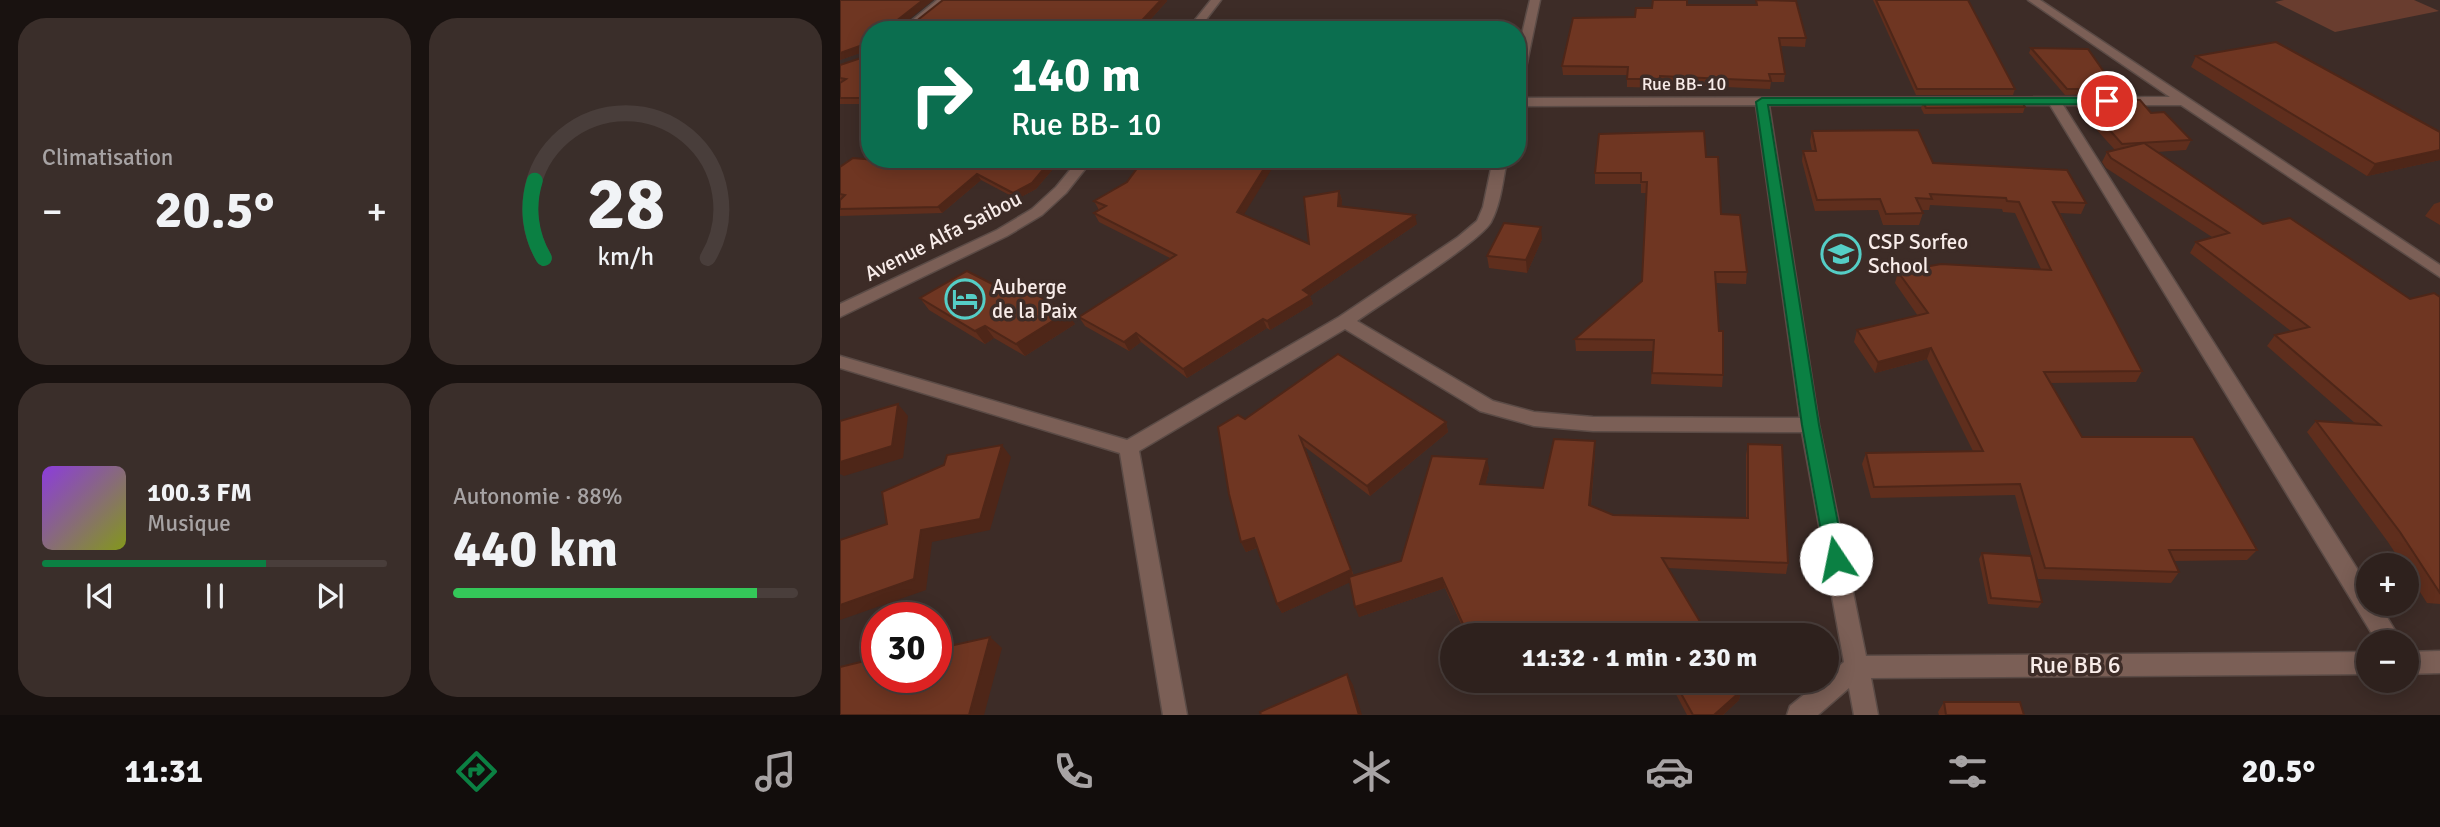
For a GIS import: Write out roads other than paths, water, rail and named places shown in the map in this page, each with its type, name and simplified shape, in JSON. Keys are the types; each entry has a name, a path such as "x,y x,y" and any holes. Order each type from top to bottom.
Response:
{"street":[{"path":"917,21 944,0"},
{"path":"1199,21 1216,0"},
{"path":"1526,41 1535,0"},
{"path":"2033,0 2440,272"},
{"path":"2054,101 2383,630"},
{"name":"Rue BB- 10","path":"1526,102 2186,101"},
{"path":"1762,102 1810,425 1866,715"},
{"name":"Avenue Alfa Saibou","path":"840,311 1002,233 1037,212 1061,190 1079,168"},
{"path":"840,362 1129,448 1345,321 1463,240 1483,223 1490,207 1498,168"},
{"path":"1345,321 1487,406 1534,419 1593,424 1810,425"},
{"path":"1129,448 1175,715"},
{"path":"2419,663 2440,662"},
{"name":"Rue BB 6","path":"1856,667 2356,663"},
{"path":"1799,715 1856,667"}],"place":[{"name":"CSP Sorfeo School","path":"1841,254"},
{"name":"Auberge de la Paix","path":"965,299"}]}
